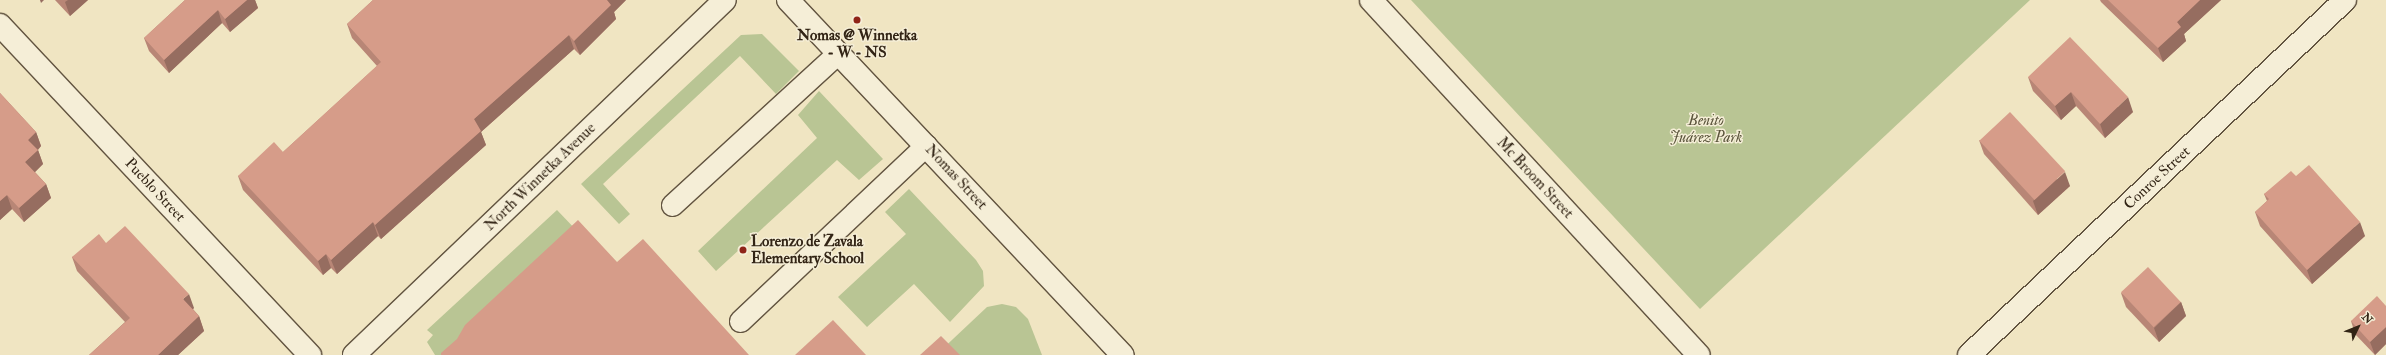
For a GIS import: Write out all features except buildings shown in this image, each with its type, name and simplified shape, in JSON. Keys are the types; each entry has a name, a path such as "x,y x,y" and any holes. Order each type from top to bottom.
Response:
{"street":[{"name":"North Winnetka Avenue","path":"354,355 725,0"},
{"name":"Nomas Street","path":"788,0 1123,355"},
{"name":"Mc Broom Street","path":"1371,0 1700,355"},
{"name":"Conroe Street","path":"1969,355 2345,0"},
{"name":"Pueblo Street","path":"0,25 310,355"}],"lane":[{"path":"672,205 838,53"},
{"path":"740,321 926,145"}],"green space":[{"name":"Benito Juárez Park","path":"1411,0 2030,0 1700,309"},
{"path":"762,34 799,71 776,94 740,56 603,184 630,214 619,224 581,184 741,35"},
{"path":"819,91 883,159 859,180 837,160 716,271 698,251 817,138 798,115"},
{"path":"909,189 976,260 983,271 984,286 950,322 914,284 867,327 838,297 906,234 885,212"},
{"path":"557,210 579,233 452,355 435,355 427,342 433,335 427,330"},
{"path":"1002,304 1016,307 1028,319 1042,355 936,355 987,307"}],"place":[{"name":"Nomas @ Winnetka - W - NS","path":"857,20"},
{"name":"Lorenzo de Zavala Elementary School","path":"743,250"}]}
